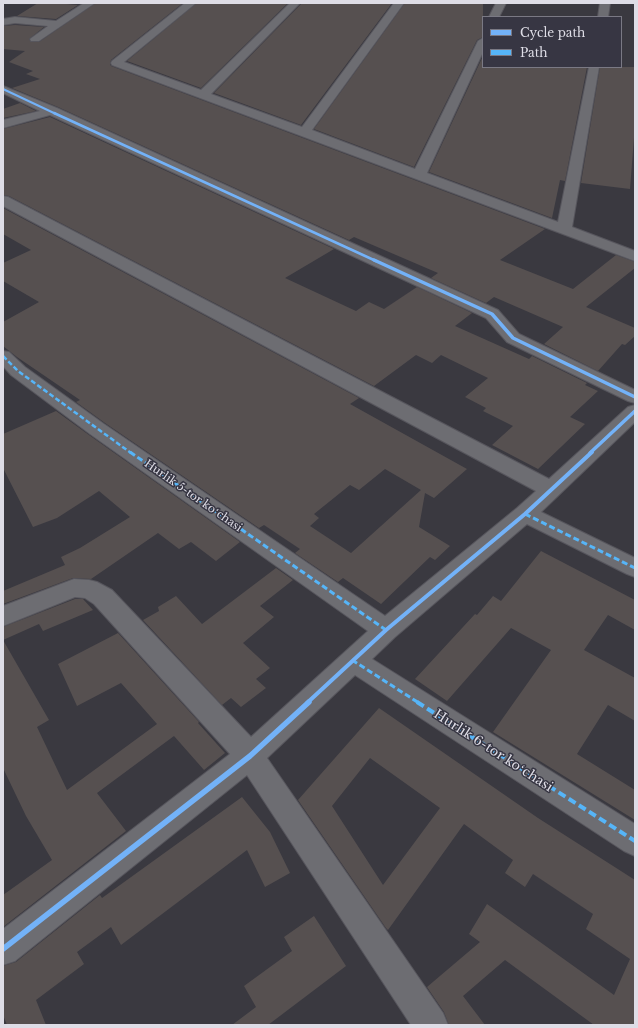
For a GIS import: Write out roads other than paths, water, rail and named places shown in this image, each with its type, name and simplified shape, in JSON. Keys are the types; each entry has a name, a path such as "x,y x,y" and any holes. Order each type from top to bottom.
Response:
{"street":[{"path":"36,39 90,3"},
{"path":"191,3 116,63 419,174 635,256"},
{"path":"203,95 295,3"},
{"path":"305,132 399,3"},
{"path":"494,16 501,3"},
{"path":"602,16 605,3"},
{"path":"3,22 15,20 58,24"},
{"path":"419,174 482,43"},
{"path":"564,230 594,68"},
{"path":"3,89 492,314 513,338 635,397"},
{"path":"3,124 53,111"},
{"path":"3,200 550,489"},
{"name":"Hurlik 5-tor koʻchasi","path":"3,356 18,371 97,429 386,630"},
{"path":"3,949 250,756 352,660 525,514 635,411"},
{"path":"525,514 635,568"},
{"path":"3,616 74,588 89,589 103,597 250,756 431,1025"},
{"name":"Hurlik 6-tor koʻchasi","path":"352,660 635,841"}]}
